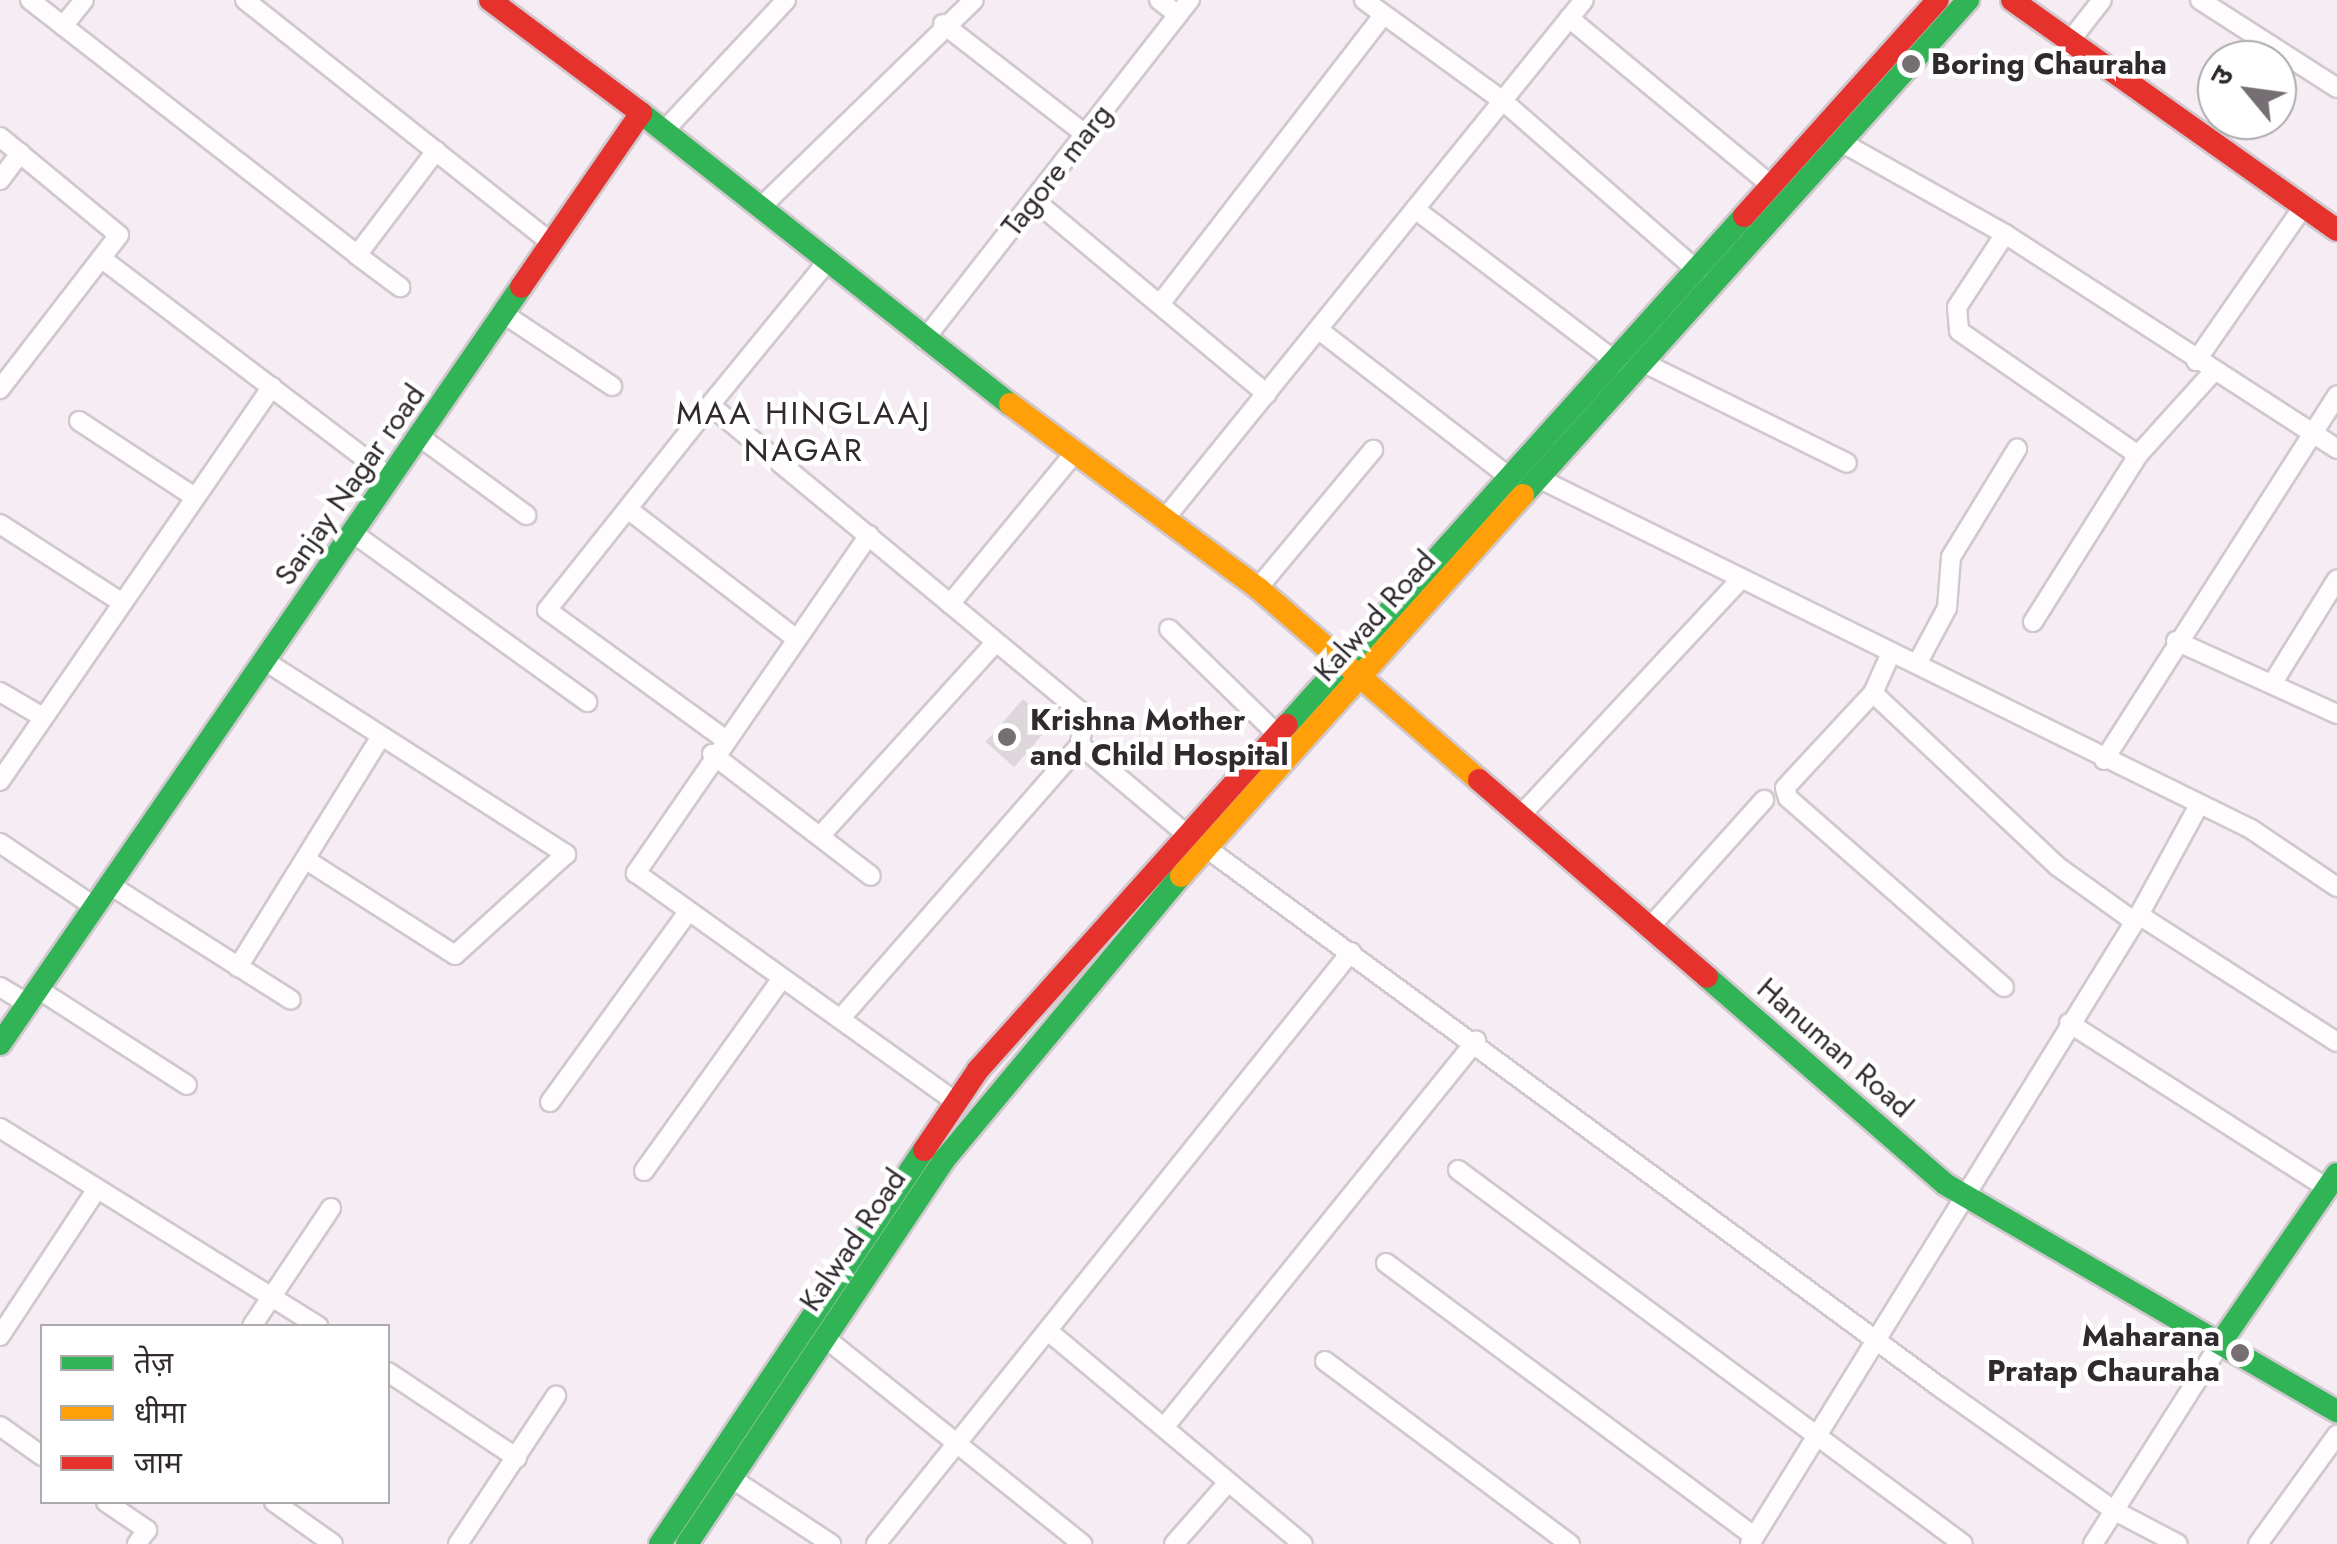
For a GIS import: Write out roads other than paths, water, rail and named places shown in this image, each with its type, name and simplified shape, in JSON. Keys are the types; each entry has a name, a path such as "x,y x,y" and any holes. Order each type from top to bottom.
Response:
{"street":[{"path":"30,0 400,287"},
{"path":"63,26 84,0"},
{"path":"244,0 552,243"},
{"path":"664,131 785,0"},
{"path":"760,208 943,24 974,0"},
{"path":"1159,0 1184,7"},
{"path":"1364,0 1503,101 1698,272"},
{"path":"1167,516 1584,0"},
{"name":"Kalwad Road","path":"687,1544 824,1337 998,1089 1205,847 1540,480 1968,0"},
{"path":"2012,0 2066,46 2337,230"},
{"path":"2066,46 2102,0"},
{"path":"2200,0 2337,88"},
{"path":"493,1 641,113"},
{"name":"Kalwad Road","path":"660,1544 978,1070 1275,732 1618,363 1934,1"},
{"name":"Tagore marg","path":"924,340 1184,7"},
{"path":"1160,304 1383,15"},
{"path":"1569,18 1772,186"},
{"path":"943,24 1086,135"},
{"name":"Hanuman Road","path":"641,113 924,340 1167,516 1258,588 1964,1196 2337,1411"},
{"name":"Sanjay Nagar road","path":"0,1044 641,113"},
{"path":"0,137 119,235 0,389"},
{"path":"1841,142 2004,234 2213,372 2337,448"},
{"path":"357,256 436,151"},
{"path":"0,180 20,153"},
{"path":"1034,200 1268,394"},
{"path":"2196,361 2304,207"},
{"path":"1416,210 1618,363"},
{"path":"2004,234 1957,307 1959,331 2138,455"},
{"path":"101,258 391,478"},
{"path":"723,738 547,610 826,262"},
{"path":"504,314 612,386"},
{"path":"1319,330 1512,479"},
{"path":"1644,363 1847,463"},
{"path":"2034,622 2138,455 2213,372"},
{"path":"0,781 118,600 272,387"},
{"path":"2104,760 2176,641 2337,395"},
{"path":"710,405 1079,710 1080,746 840,1020"},
{"path":"79,420 193,496"},
{"path":"420,437 526,515"},
{"path":"1258,588 1372,450"},
{"path":"1916,664 1947,608 1951,557 2017,450"},
{"path":"950,604 1076,452"},
{"path":"1540,480 2199,805 2337,887"},
{"path":"629,510 795,638"},
{"path":"0,524 118,600"},
{"path":"353,533 587,702"},
{"path":"870,535 723,738 636,874 955,1101"},
{"path":"2272,684 2337,578"},
{"path":"1521,814 1740,581"},
{"path":"1169,629 1275,732"},
{"path":"2176,641 2337,714"},
{"path":"821,835 994,642"},
{"path":"1891,653 1873,692 1786,788 1788,798 2004,987"},
{"path":"265,661 566,854 455,955 305,859"},
{"path":"0,692 41,716"},
{"path":"1873,692 2057,866 2337,1042"},
{"path":"238,966 380,738"},
{"path":"1080,746 1184,833"},
{"path":"712,754 871,876"},
{"path":"1650,927 1764,800"},
{"path":"1386,1263 1752,1540 1872,1337 2137,919 2199,805"},
{"path":"0,843 95,907"},
{"path":"1205,847 1476,1041 1872,1337 2113,1510 2178,1544"},
{"path":"110,885 291,1000"},
{"path":"550,1102 689,912"},
{"path":"876,1544 1351,952"},
{"path":"644,1170 782,978"},
{"path":"0,987 33,997 187,1085"},
{"path":"2069,1023 2332,1181 2221,1342 2092,1544"},
{"path":"1166,1425 1476,1041"},
{"path":"978,1070 998,1089"},
{"path":"0,1128 315,1324"},
{"path":"1458,1170 1942,1538 1963,1544"},
{"path":"0,1336 97,1189"},
{"path":"254,1324 331,1208"},
{"path":"1048,1331 1166,1425 1225,1486 1303,1544"},
{"path":"824,1337 1082,1544"},
{"path":"1326,1361 1570,1544"},
{"path":"390,1373 517,1458"},
{"path":"458,1544 556,1396"},
{"path":"0,1426 40,1455"},
{"path":"2258,1544 2337,1435"},
{"path":"732,1478 830,1544"},
{"path":"1174,1544 1225,1486"},
{"path":"109,1504 147,1530 137,1544"},
{"path":"277,1504 333,1544"}],"place":[{"name":"Boring Chauraha","path":"1911,64"},
{"name":"Krishna Mother and Child Hospital","path":"1007,737"},
{"name":"Maharana Pratap Chauraha","path":"2240,1353"}],"district":[{"name":"MAA HINGLAAJ NAGAR","path":"804,432"}]}
